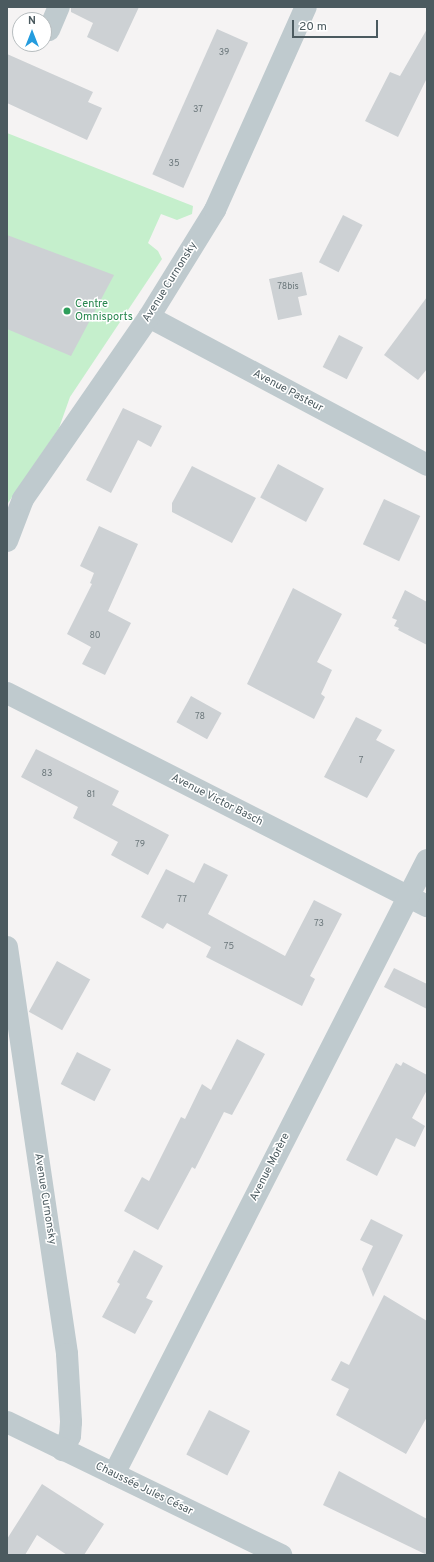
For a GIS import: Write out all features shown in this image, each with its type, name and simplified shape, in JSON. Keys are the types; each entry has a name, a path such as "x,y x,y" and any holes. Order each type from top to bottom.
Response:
{"street":[{"path":"52,23 59,7"},
{"name":"Avenue Curnonsky","path":"7,541 15,495 149,318 215,210 306,7"},
{"name":"Avenue Pasteur","path":"149,318 427,466"},
{"name":"Avenue Victor Basch","path":"7,693 418,901"},
{"name":"Avenue Morère","path":"114,1474 418,901 427,860"},
{"name":"Avenue Curnonsky","path":"7,947 67,1354 72,1422 70,1436 63,1450"},
{"name":"Chaussée Jules César","path":"7,1422 280,1555"}],"green space":[{"name":"Centre Omnisports","path":"7,133 193,206 192,214 177,220 161,214 148,243 158,251 162,259 70,397 59,428 8,503"}],"building":[{"path":"71,7 139,7 118,52 87,37 93,23 71,12"},
{"path":"217,29 248,43 183,188 152,174"},
{"path":"427,29 427,78 398,137 365,121 390,72 400,76"},
{"path":"7,54 93,92 88,102 102,108 87,140 7,103"},
{"path":"343,215 363,225 339,272 319,262"},
{"path":"7,235 114,275 71,356 7,329"},
{"path":"302,272 307,295 298,297 302,315 278,320 269,279"},
{"path":"427,297 427,369 418,380 384,355"},
{"path":"339,335 363,347 347,379 323,367"},
{"path":"123,408 162,426 151,447 138,440 111,493 86,480"},
{"path":"278,464 324,488 306,522 260,498"},
{"path":"192,466 256,498 232,543 172,512 172,503"},
{"path":"384,499 420,516 399,561 363,544"},
{"path":"99,526 138,544 108,611 131,623 105,675 82,664 91,647 67,634 92,584 90,583 94,573 80,566"},
{"path":"293,588 342,614 317,662 332,670 321,694 325,697 314,719 247,684"},
{"path":"405,590 427,602 427,645 398,630 399,628 394,626 397,620 392,618"},
{"path":"191,696 222,713 207,739 176,722"},
{"path":"356,717 382,730 376,740 395,750 367,798 324,777"},
{"path":"36,749 119,791 112,805 169,835 148,875 111,855 118,842 73,818 78,807 21,777"},
{"path":"204,863 228,875 208,914 285,956 314,900 342,914 310,976 315,979 302,1006 206,957 211,947 167,923 163,929 141,917 166,869 194,883"},
{"path":"57,961 90,979 62,1030 29,1012"},
{"path":"394,968 427,984 427,1009 384,987"},
{"path":"237,1039 265,1054 232,1115 224,1112 195,1169 192,1167 158,1230 124,1211 142,1177 149,1181 181,1117 185,1119 202,1084 211,1090"},
{"path":"77,1052 111,1069 95,1101 61,1084"},
{"path":"403,1062 427,1075 427,1090 412,1118 425,1126 415,1147 396,1138 377,1176 346,1160 396,1063 401,1066"},
{"path":"371,1219 403,1235 373,1297 362,1269 373,1246 360,1240"},
{"path":"134,1250 163,1266 146,1298 153,1301 135,1334 102,1317 120,1284 117,1282"},
{"path":"384,1295 427,1321 427,1417 406,1454 336,1415 349,1389 331,1380 341,1361 349,1365"},
{"path":"209,1410 250,1431 227,1475 186,1455"},
{"path":"339,1471 427,1519 427,1555 323,1505"},
{"path":"42,1484 104,1524 84,1555 67,1555 37,1535 25,1555 7,1555 7,1539"}],"place":[{"name":"Centre Omnisports","path":"67,311"}]}
